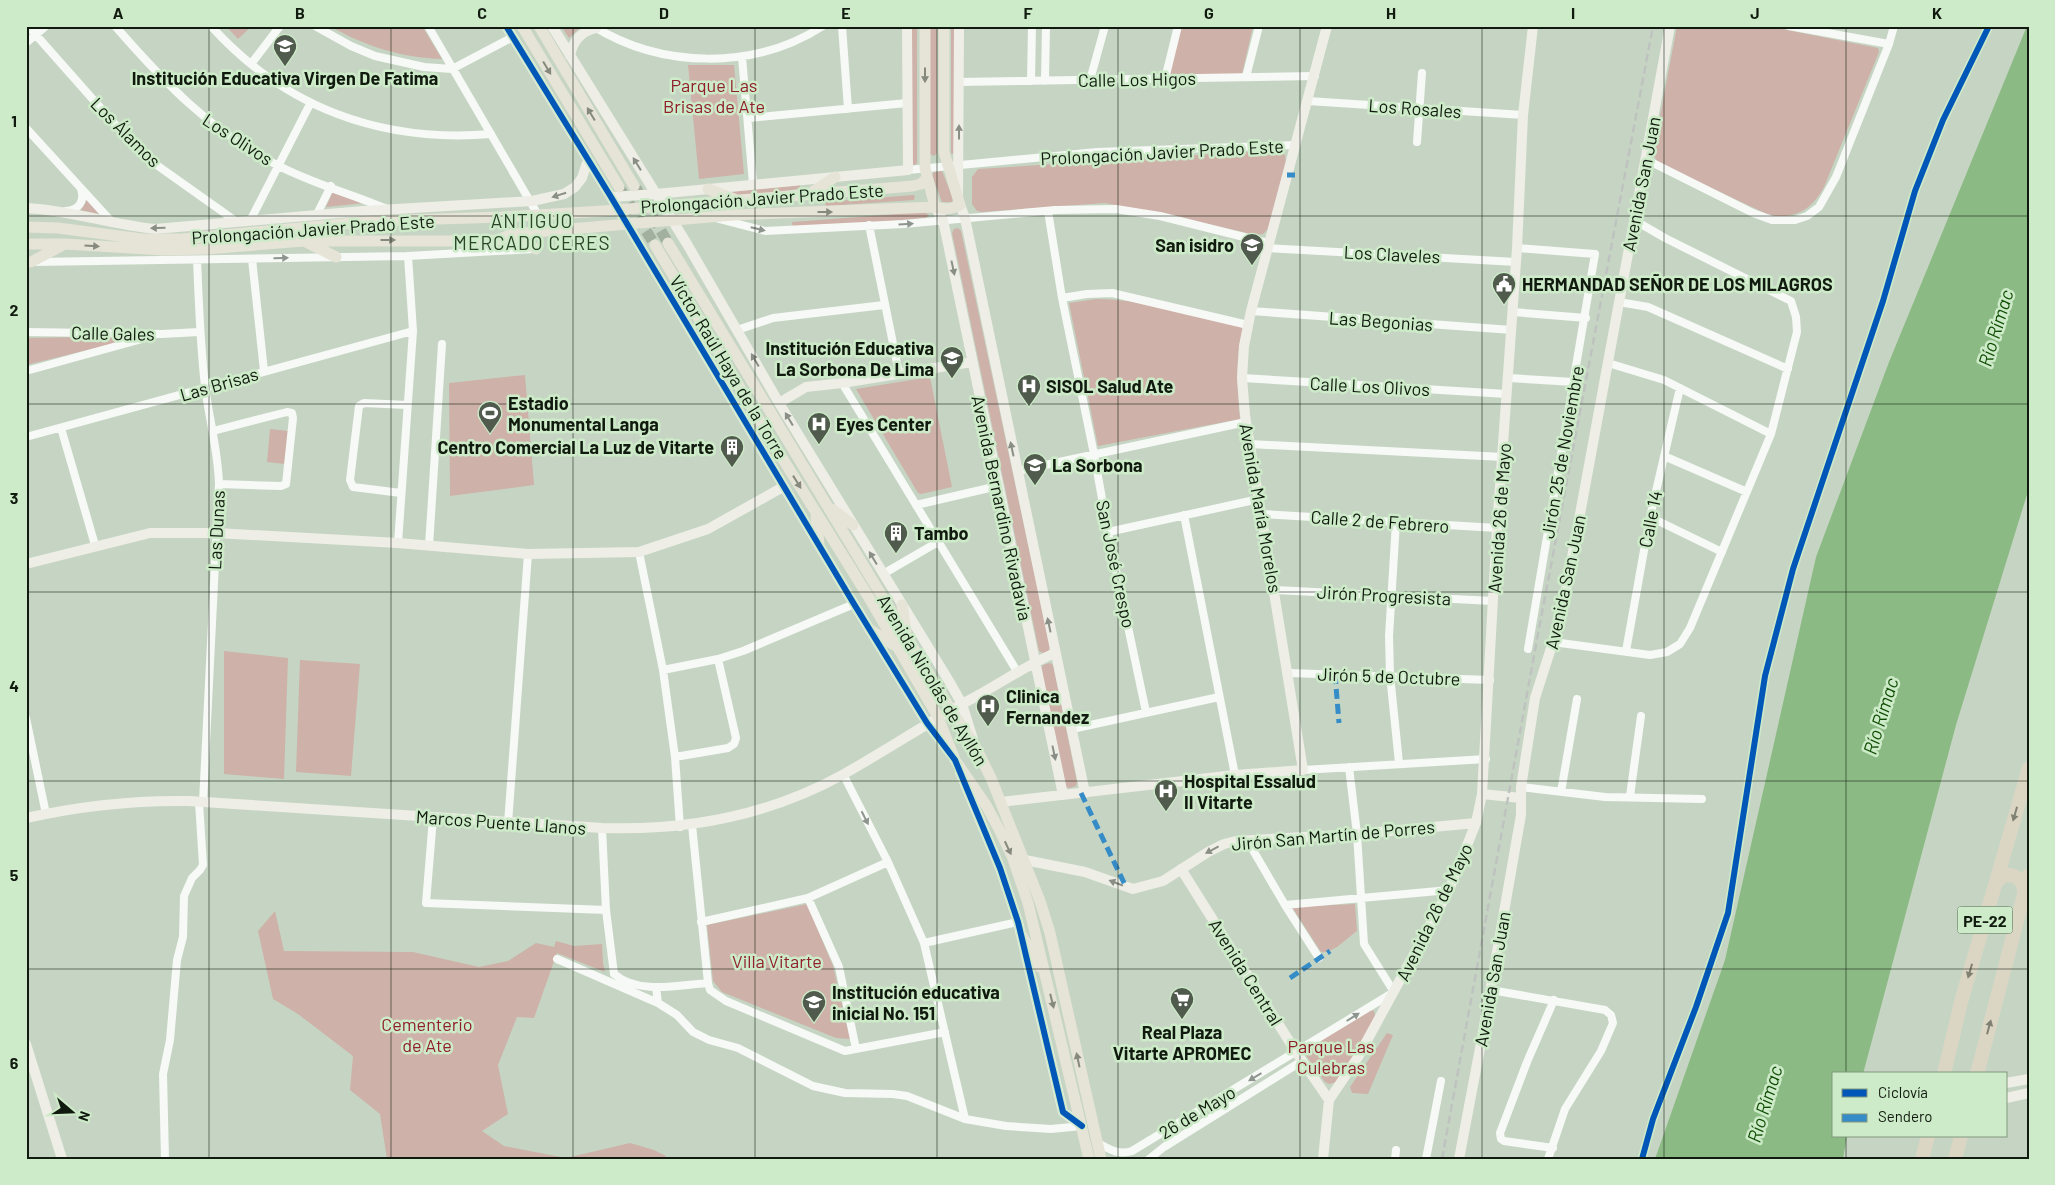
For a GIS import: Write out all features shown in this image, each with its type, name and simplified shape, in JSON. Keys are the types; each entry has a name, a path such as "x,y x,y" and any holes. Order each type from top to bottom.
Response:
{"highway":[{"name":"PE-22","path":"1944,1072 1961,1002 2029,768"},
{"path":"1996,883 2004,876 2013,875 2022,882 2024,891"},
{"name":"PE-22","path":"1977,1072 2029,875"},
{"path":"1922,1159 1927,1138"},
{"path":"1955,1159 1960,1138"}],"main road":[{"path":"522,26 619,187"},
{"path":"538,26 634,186"},
{"path":"925,26 926,173 935,206"},
{"path":"944,26 944,152 959,202"},
{"name":"Prolongación Javier Prado Este","path":"26,227 58,228 160,240 374,221 556,214 912,186 921,184 926,173"},
{"path":"808,194 835,176"},
{"path":"708,189 738,200"},
{"name":"Prolongación Javier Prado Este","path":"26,244 186,250 304,241 488,241 508,236 558,230 793,211 834,212 935,206 948,210 959,202"},
{"path":"363,211 374,221"},
{"path":"556,214 558,230"},
{"path":"502,217 508,224 508,236 536,248"},
{"path":"422,241 419,238 418,232 421,226 433,219"},
{"path":"304,241 336,256"},
{"name":"Avenida Nicolás de Ayllón","path":"668,243 951,710 973,742 1002,802 1025,860 1050,933 1100,1159"},
{"path":"29,262 65,244"},
{"name":"Avenida Nicolás de Ayllón","path":"655,245 896,646 932,720 955,760 986,805 1012,856 1028,903 1089,1159"},
{"path":"827,504 853,525"},
{"path":"815,512 819,545"},
{"path":"902,605 908,638"},
{"path":"870,630 896,646"},
{"path":"1020,928 1046,978"}],"street":[{"name":"Los Álamos","path":"28,26 128,139 151,161 237,222"},
{"path":"26,43 46,26"},
{"name":"Los Olivos","path":"115,26 158,75 197,112 232,138 278,166 389,209"},
{"path":"211,26 251,64 280,86 310,104 356,121 404,132 440,136 491,134"},
{"path":"251,64 280,26"},
{"path":"315,26 351,46 375,56 424,67 452,69 513,37"},
{"path":"428,26 538,214"},
{"name":"Víctor Raúl Haya de la Torre","path":"506,26 611,197 854,604 932,720"},
{"name":"Víctor Raúl Haya de la Torre","path":"552,26 672,220 779,403 962,704 973,742"},
{"path":"570,56 572,48 581,35 594,27 631,44 674,56 697,58 742,57 787,46 823,26"},
{"path":"842,26 848,109"},
{"path":"908,26 908,170"},
{"path":"959,26 959,202"},
{"path":"1031,81 1032,26"},
{"path":"1045,81 1046,26"},
{"path":"1090,80 1105,26"},
{"path":"1165,79 1178,26"},
{"path":"1246,77 1259,26"},
{"name":"Avenida María Morelos","path":"1303,770 1289,673 1246,422 1242,378 1244,346 1251,312 1327,26"},
{"name":"Avenida 26 de Mayo","path":"1329,1100 1358,1057 1449,890 1476,823 1482,794 1486,759 1497,528 1503,457 1503,394 1508,378 1512,330 1523,115 1533,26"},
{"name":"Avenida San Juan","path":"1458,1159 1491,990 1521,814 1521,787 1535,698 1561,617 1670,26"},
{"path":"1789,26 1889,44"},
{"path":"1645,159 1772,220 1794,220 1807,216 1819,207 1836,177 1889,44 1894,26"},
{"path":"1642,1159 1653,1119 1696,1006 1728,913 1765,676 1793,569 1883,301 1915,191 1943,120 1989,26"},
{"path":"742,57 749,118 753,184"},
{"path":"1417,142 1422,73"},
{"name":"Calle Los Higos","path":"959,82 1315,76"},
{"name":"Los Rosales","path":"1308,101 1523,115"},
{"path":"749,118 908,103"},
{"path":"250,221 310,104"},
{"path":"26,128 111,221"},
{"name":"Prolongación Javier Prado Este","path":"611,197 908,170 926,173 947,166 1097,152 1295,146"},
{"name":"Prolongación Javier Prado Este","path":"26,208 66,211 155,229 317,214 532,201 564,194 575,187 582,178 588,160"},
{"path":"317,214 331,186"},
{"path":"66,211 73,210 82,202 83,195 81,189"},
{"name":"Avenida Bernardino Rivadavia","path":"959,202 965,218 1085,793"},
{"name":"Avenida Bernardino Rivadavia","path":"935,206 943,220 1062,796"},
{"name":"Prolongación Javier Prado Este","path":"711,217 765,231 1094,208 1136,212 1268,245"},
{"name":"San José Crespo","path":"1048,211 1062,298 1146,712"},
{"path":"1553,642 1650,655 1667,652 1680,644 1690,628 1771,434 1797,332 1796,317 1791,301 1665,238 1634,220"},
{"path":"868,225 899,373"},
{"name":"Los Claveles","path":"1268,245 1516,262"},
{"name":"Prolongación Javier Prado Este","path":"29,262 408,256 536,248"},
{"name":"Jirón 25 de Noviembre","path":"1517,248 1595,254 1586,318 1528,649"},
{"path":"398,544 406,405 413,331 408,256"},
{"path":"252,259 264,372"},
{"name":"Las Dunas","path":"165,1159 163,1074 170,1040 177,960 183,938 184,896 192,878 203,865 201,802 219,484 218,458 199,332 197,260"},
{"path":"1062,298 1112,293 1248,325"},
{"path":"1619,302 1648,308 1788,369"},
{"path":"738,330 773,318 884,305"},
{"name":"Las Begonias","path":"1251,312 1512,330"},
{"path":"1513,312 1586,318"},
{"name":"Las Brisas","path":"26,437 413,331"},
{"name":"Calle Gales","path":"26,332 162,334 199,332"},
{"path":"26,371 162,334"},
{"path":"429,546 442,344"},
{"path":"779,403 806,387 972,362"},
{"path":"1608,363 1664,380 1771,434"},
{"name":"Calle Los Olivos","path":"1242,378 1503,394"},
{"path":"1508,378 1574,382"},
{"path":"842,383 1018,673"},
{"name":"Calle 14","path":"1626,651 1650,517 1680,388"},
{"path":"401,493 353,487 350,480 359,406 364,403 406,405"},
{"path":"214,431 287,412 292,413 294,418 286,484 281,486 219,484"},
{"path":"1017,471 1246,422"},
{"path":"61,428 95,545"},
{"path":"1250,444 1503,457"},
{"path":"1664,456 1747,492"},
{"path":"916,505 998,486"},
{"path":"26,564 95,545 150,533 216,533 528,554 639,552 708,529 784,487"},
{"path":"1108,532 1259,499"},
{"name":"Calle 2 de Febrero","path":"1262,514 1497,528"},
{"path":"1184,515 1234,775"},
{"path":"1650,517 1722,552"},
{"path":"1396,522 1389,636 1390,675 1399,763"},
{"path":"883,574 938,542"},
{"path":"639,552 663,670 675,757 680,827"},
{"path":"508,823 528,554"},
{"name":"Jirón Progresista","path":"1274,590 1493,601"},
{"path":"663,670 718,659 743,651 854,604"},
{"name":"Marcos Puente Llanos","path":"26,818 122,803 166,801 602,828 644,829 680,827 730,817 762,808 805,792 843,774 932,720 1018,673 1034,662 1055,653"},
{"path":"675,757 728,748 734,744 736,738 718,659"},
{"name":"Jirón 5 de Octubre","path":"1289,673 1390,675 1490,680"},
{"path":"1072,729 1219,697"},
{"path":"1561,792 1576,699"},
{"path":"1630,796 1641,716"},
{"path":"26,718 46,814"},
{"path":"1002,802 1234,775 1399,763 1486,759"},
{"path":"955,760 1000,868 1020,928 1063,1112 1082,1126"},
{"path":"1349,767 1357,834 1365,947 1394,992"},
{"path":"843,774 888,862 924,943 965,1119"},
{"path":"1521,787 1605,797 1630,796 1702,799"},
{"path":"1482,794 1521,798"},
{"path":"433,818 426,903 606,910"},
{"name":"Jirón San Martín de Porres","path":"1025,860 1085,872 1133,889 1163,882 1181,869 1224,844 1248,840 1357,834 1476,823"},
{"path":"692,825 701,922 710,990 726,1001 844,1051 945,1032"},
{"path":"602,828 606,910 614,974 623,981 636,986 656,987 708,984"},
{"path":"1248,840 1285,905 1319,958"},
{"path":"701,922 808,898 888,862"},
{"name":"Avenida Central","path":"1181,869 1299,1057 1329,1100"},
{"path":"1285,905 1449,890"},
{"path":"808,898 839,967 856,1049"},
{"path":"924,943 1020,928"},
{"path":"557,959 658,1003 677,1015 693,1032 709,1040 738,1048 813,1086 845,1093 907,1096 965,1119 1006,1126 1051,1129 1082,1126"},
{"path":"656,987 658,1003"},
{"path":"1491,990 1605,1010 1611,1015 1613,1023 1601,1051 1565,1110 1548,1159"},
{"name":"Avenida 26 de Mayo","path":"1299,1057 1394,992"},
{"path":"1553,1148 1504,1141 1500,1139 1500,1133 1527,1062 1554,1000"},
{"path":"26,1044 62,1159"},
{"name":"26 de Mayo","path":"1096,1142 1128,1156 1299,1057"},
{"name":"26 de Mayo","path":"1149,1159 1299,1057"},
{"path":"2008,1083 2029,1078"},
{"path":"1426,1159 1441,1081"},
{"path":"2008,1098 2029,1093"},
{"path":"1323,1159 1329,1100"},
{"path":"1395,1159 1396,1150"}],"green space":[{"path":"226,26 252,26 238,39"},
{"path":"330,26 422,26 442,59 384,50"},
{"path":"561,26 581,26 569,38"},
{"path":"912,26 917,26 917,163 915,165 912,164"},
{"path":"929,26 937,26 937,153 934,156 930,154"},
{"path":"951,26 955,26 954,154 951,153"},
{"path":"1181,26 1253,26 1242,74 1172,75 1170,73"},
{"path":"1677,26 1766,26 1878,48 1879,52 1824,187 1814,202 1801,212 1785,216 1767,214 1658,163 1653,154"},
{"name":"Parque Las Brisas de Ate","path":"688,65 734,65 744,174 699,179"},
{"path":"1274,150 1285,155 1286,163 1268,229 1263,234 1256,235 1105,203 982,212 977,211 972,204 972,177 978,169"},
{"path":"942,171 953,199 952,202 942,202 932,175 934,172"},
{"path":"800,185 797,189 762,195 744,195 728,192"},
{"path":"333,191 364,203 326,207"},
{"path":"915,196 914,200 826,206 825,202"},
{"path":"87,200 99,214 81,210"},
{"path":"924,212 929,215 926,218 793,229 792,222"},
{"path":"958,228 961,231 1050,647 1048,652 1043,653 1039,651 952,233 954,229"},
{"path":"1096,299 1151,305 1243,327 1237,373 1240,419 1098,446 1069,303"},
{"path":"145,336 26,365 26,338"},
{"name":"Estadio Monumental Langa","path":"525,375 534,485 450,496 449,383"},
{"path":"930,377 952,487 921,494 918,493 856,389"},
{"path":"270,429 288,431 285,464 267,462"},
{"path":"224,651 288,658 284,779 224,774"},
{"path":"300,660 360,664 351,776 296,772"},
{"path":"1050,663 1053,665 1077,782 1076,786 1070,788 1066,787 1041,668 1043,665"},
{"name":"Villa Vitarte","path":"807,904 833,966 850,1039 836,1038 722,992 713,981 707,925"},
{"path":"1355,904 1357,931 1335,948 1326,952 1321,952 1292,907"},
{"name":"Cementerio de Ate","path":"275,911 284,951 413,952 479,967 508,961 536,943 554,947 556,941 574,946 602,944 605,972 557,953 534,1018 517,1017 498,1065 508,1114 482,1131 504,1146 566,1158 630,1143 654,1150 666,1156 664,1159 387,1159 380,1114 350,1090 353,1056 298,1014 273,999 258,931"},
{"name":"Parque Las Culebras","path":"1370,1010 1374,1011 1376,1020 1337,1082 1329,1084 1325,1082 1305,1054 1307,1048"},
{"path":"1387,1033 1393,1035 1368,1094 1352,1093 1350,1087"}],"water":[{"name":"Río Rímac","path":"2027,26 2029,488 1956,725 1864,1072 1832,1072 1832,1138 1847,1138 1843,1159 1655,1159 1725,960 1816,557 1889,362"}],"tunnel":[{"path":"636,188 668,243"},
{"path":"620,189 655,245"}],"railway":[{"path":"1442,1159 1535,650 1653,26"}],"marked path":[{"path":"1287,175 1295,175"},
{"path":"1335,674 1339,723"},
{"path":"1081,793 1126,887"},
{"path":"1290,978 1330,951"}],"cycle path":[{"path":"506,26 611,197 854,604 927,723 955,760 1000,868 1018,922 1063,1112 1082,1126"},
{"path":"1642,1159 1653,1119 1696,1007 1728,913 1765,676 1793,569 1883,301 1915,191 1943,120 1989,26"}],"place":[{"name":"Institución Educativa Virgen De Fatima","path":"285,67"},
{"name":"San isidro","path":"1252,266"},
{"name":"HERMANDAD SEÑOR DE LOS MILAGROS","path":"1504,305"},
{"name":"Institución Educativa La Sorbona De Lima","path":"952,379"},
{"name":"SISOL Salud Ate","path":"1029,407"},
{"name":"Estadio Monumental Langa","path":"490,434"},
{"name":"Eyes Center","path":"819,445"},
{"name":"Centro Comercial La Luz de Vitarte","path":"732,468"},
{"name":"La Sorbona","path":"1035,486"},
{"name":"Tambo","path":"896,554"},
{"name":"Clinica Fernandez","path":"988,727"},
{"name":"Hospital Essalud II Vitarte","path":"1166,812"},
{"name":"Real Plaza Vitarte APROMEC","path":"1182,1020"},
{"name":"Institución educativa inicial No. 151","path":"814,1023"}],"district":[{"name":"ANTIGUO MERCADO CERES","path":"532,231"}]}
